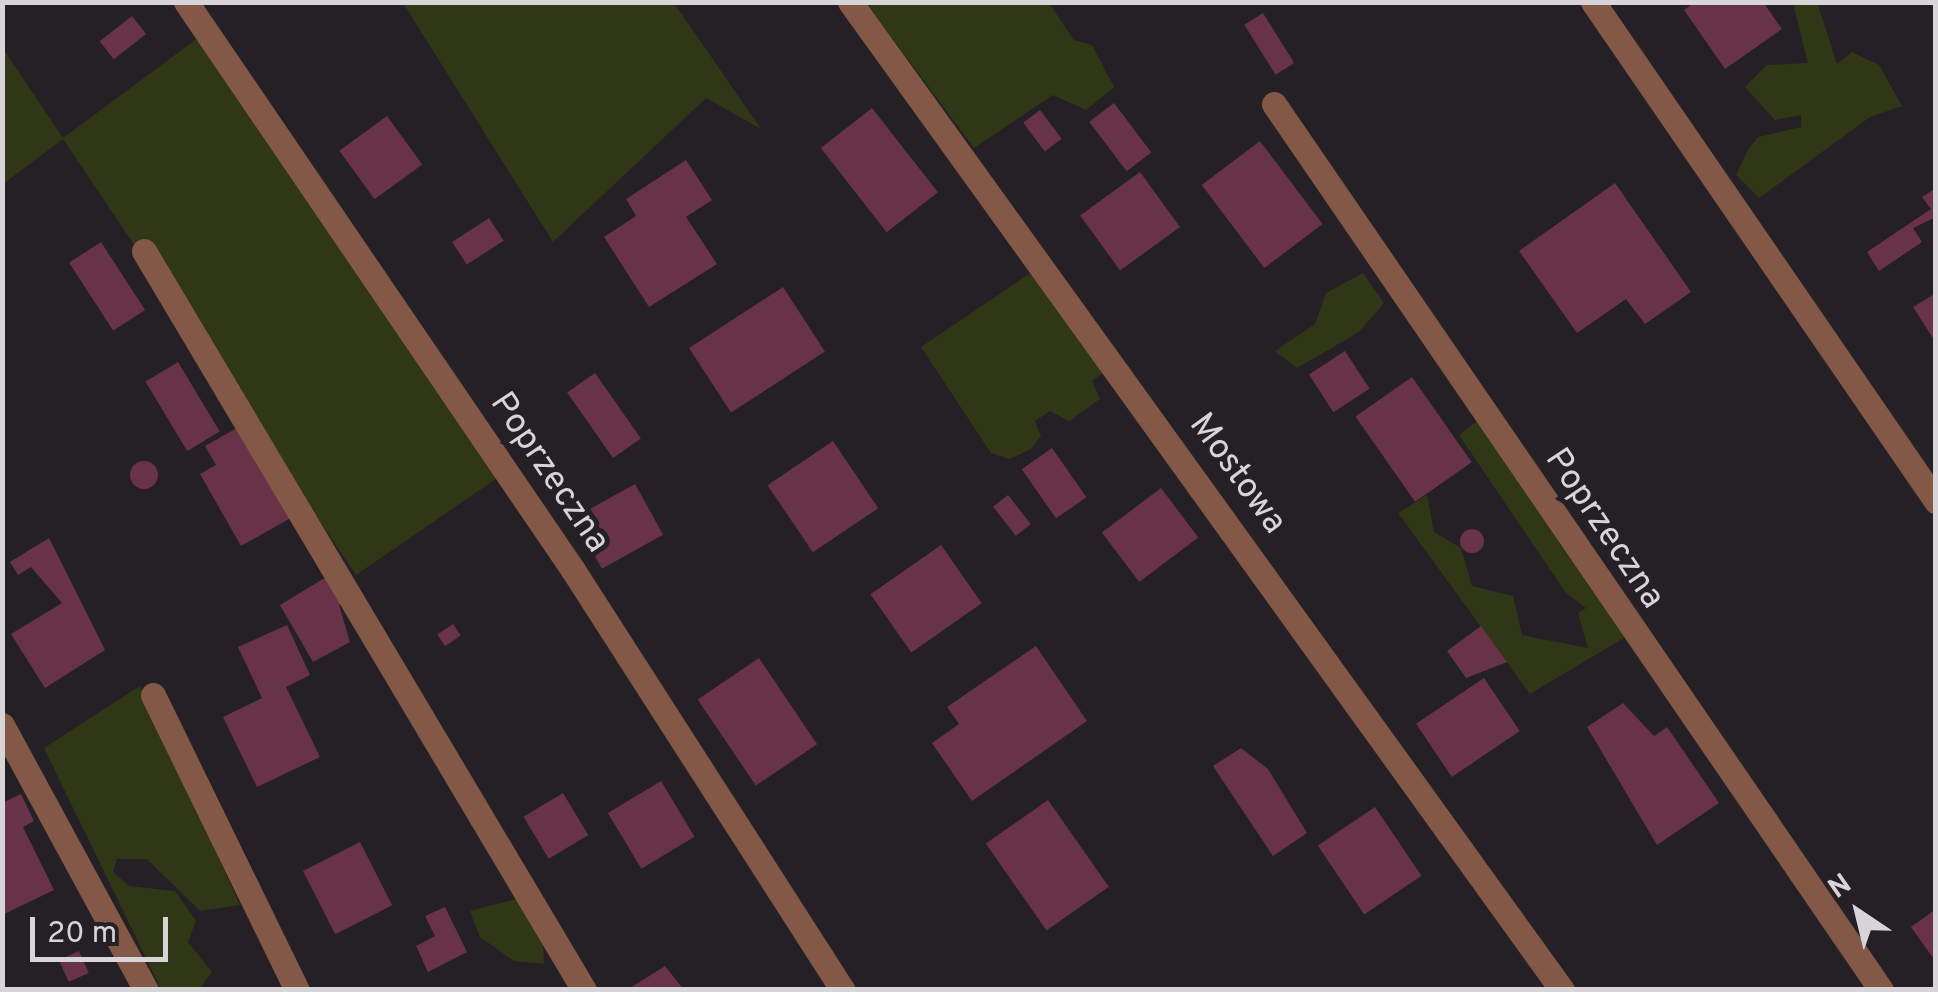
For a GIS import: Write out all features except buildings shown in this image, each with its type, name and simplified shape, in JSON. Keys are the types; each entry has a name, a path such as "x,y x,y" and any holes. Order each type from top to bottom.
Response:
{"street":[{"name":"Poprzeczna","path":"186,2 573,570 843,990"},
{"name":"Mostowa","path":"850,2 1562,990"},
{"path":"1593,2 1936,501"},
{"name":"Poprzeczna","path":"1274,104 1881,990"},
{"path":"144,251 584,990"},
{"path":"153,696 296,990"},
{"path":"2,725 146,990"}],"green space":[{"path":"403,3 674,3 761,129 706,98 553,242"},
{"path":"866,3 1049,3 1074,40 1092,45 1114,87 1086,110 1053,95 974,148"},
{"path":"1793,3 1818,5 1837,64 1852,52 1879,65 1902,106 1870,117 1759,198 1736,175 1748,150 1758,137 1801,127 1801,115 1775,120 1745,87 1767,65 1808,63"},
{"path":"206,32 506,472 356,575 63,139 3,184 2,47 63,138"},
{"path":"1032,272 1104,372 1092,381 1100,399 1069,421 1050,411 1035,421 1041,436 1031,449 1010,459 991,453 921,347"},
{"path":"1363,273 1384,303 1359,332 1297,368 1275,351 1315,324 1326,293"},
{"path":"1481,418 1632,633 1530,694 1398,513 1427,495 1434,532 1461,548 1472,586 1513,596 1522,635 1588,648 1578,613 1586,608 1566,593 1459,435"},
{"path":"140,686 240,905 200,911 147,859 117,859 113,872 129,886 175,891 196,921 188,942 212,972 200,988 161,989 44,748"},
{"path":"517,899 543,944 544,964 514,961 480,937 470,911"}]}
